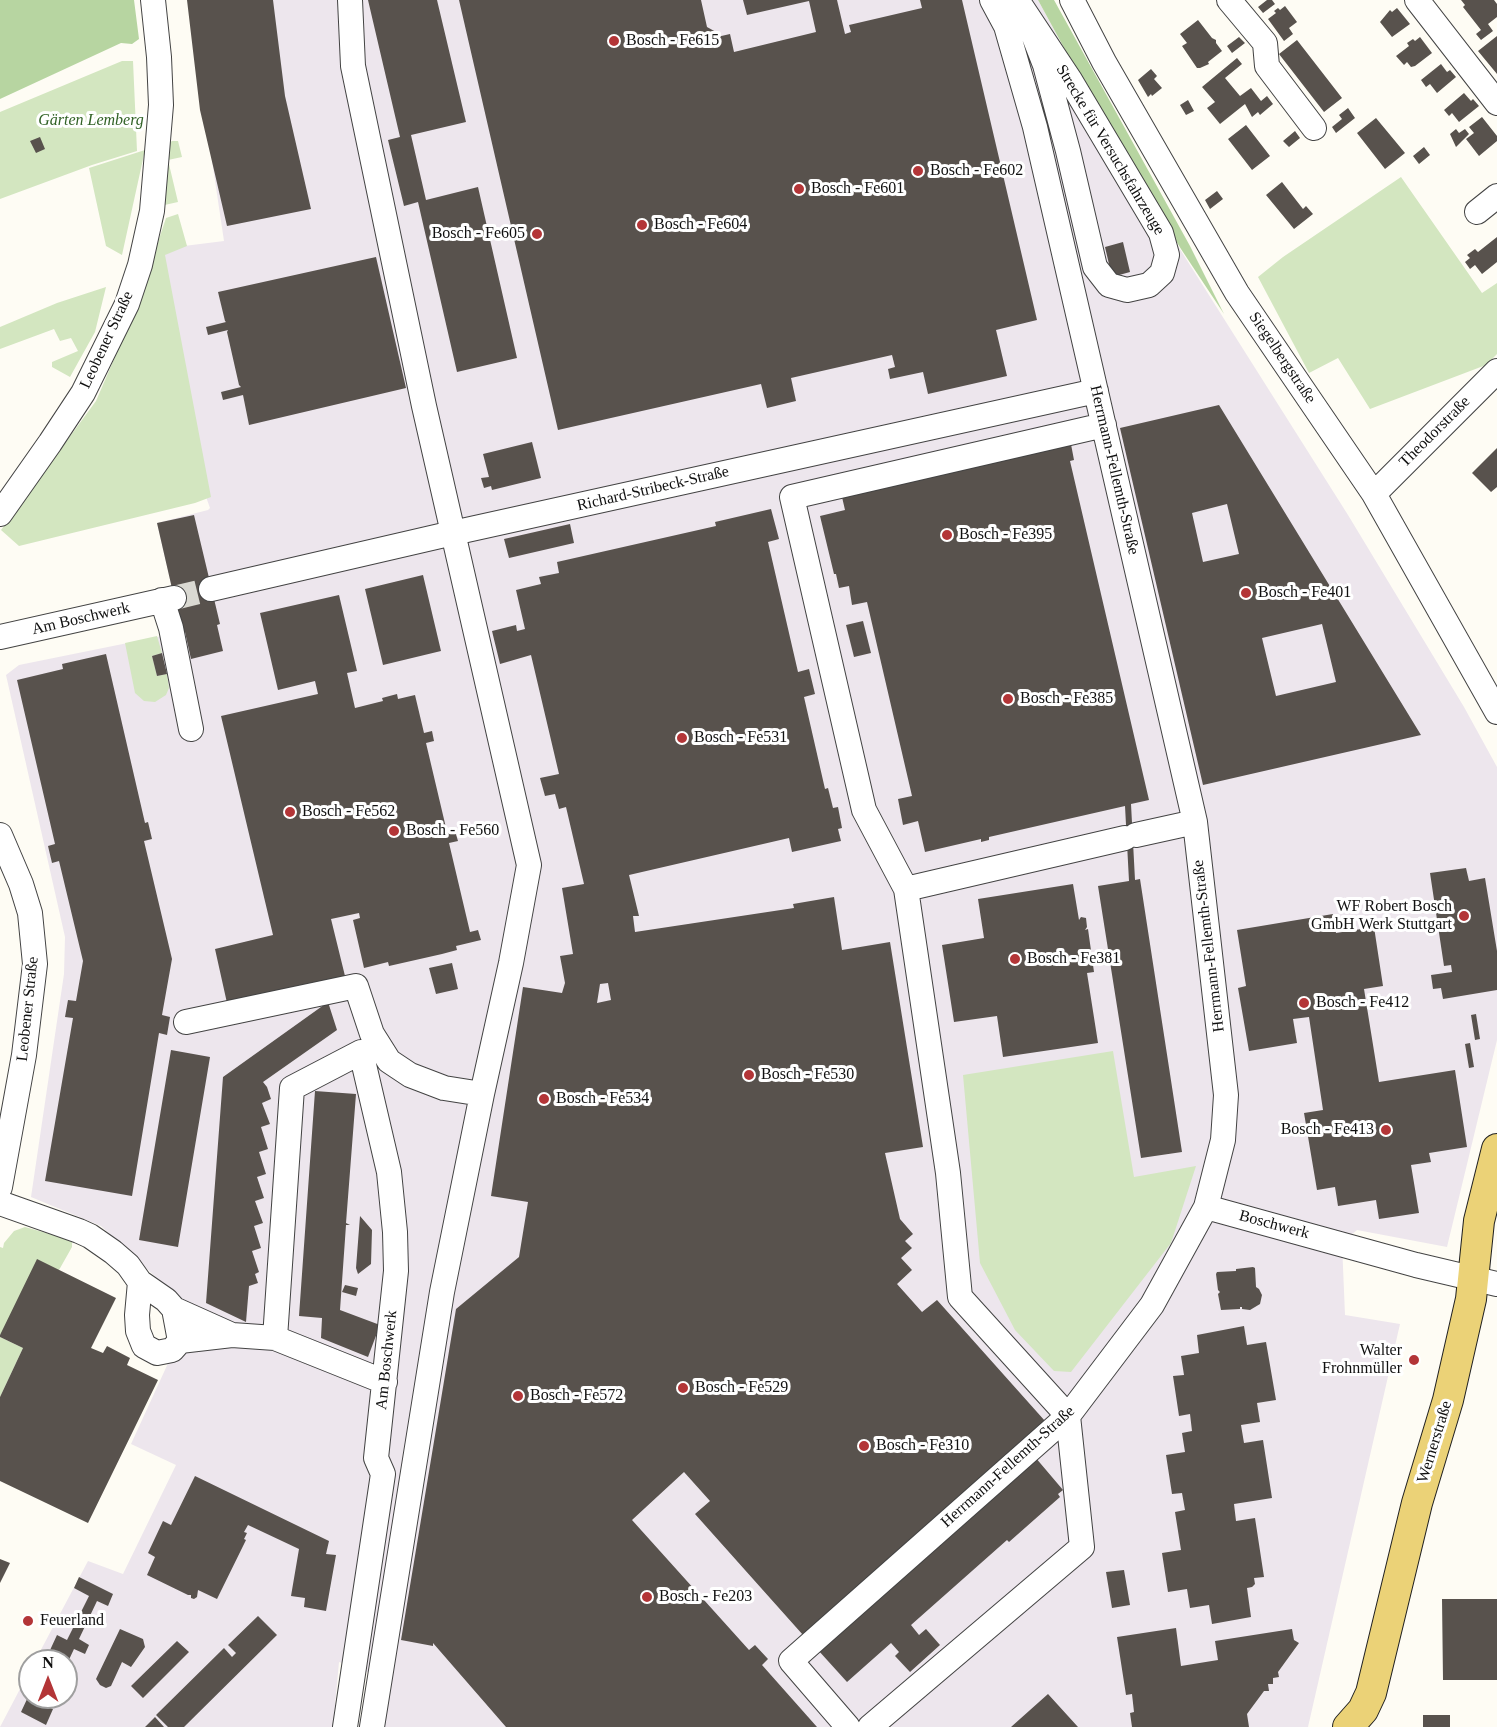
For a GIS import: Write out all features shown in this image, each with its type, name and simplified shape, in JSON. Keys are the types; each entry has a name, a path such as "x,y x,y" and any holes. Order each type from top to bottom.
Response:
{"main road":[{"name":"Wernerstraße","path":"1348,1727 1363,1710 1371,1693 1417,1503 1451,1390 1467,1322 1485,1282 1479,1221 1497,1149"}],"street":[{"name":"Leobener Straße","path":"0,514 51,443 82,393 127,304 140,265 152,211 161,105 153,0"},
{"path":"350,0 353,66 453,533 529,865 511,963 442,1292 372,1727"},
{"name":"Herrmann-Fellemth-Straße","path":"848,1727 791,1661 1068,1416 1152,1305 1206,1207 1223,1140 1226,1095 1195,822 1035,127 1006,26 992,0"},
{"name":"Siegelbergstraße","path":"1072,0 1104,62 1238,293 1374,494 1497,712"},
{"path":"1229,0 1265,44 1267,66 1314,128"},
{"path":"1417,0 1497,103"},
{"name":"Strecke für Versuchsfahrzeuge","path":"1021,6 1106,140 1161,233 1167,255 1162,273 1149,285 1127,290 1109,285 1095,267 1045,65 1021,6"},
{"path":"1068,151 1071,138 1081,130 1094,130 1106,140"},
{"path":"1477,212 1497,196"},
{"name":"Theodorstraße","path":"1374,494 1497,371"},
{"name":"Richard-Stribeck-Straße","path":"212,589 1096,390"},
{"path":"870,1727 1082,1548 1068,1416 960,1297 948,1173 906,889 864,810 792,496 1104,424"},
{"name":"Am Boschwerk","path":"0,637 168,599 171,628 192,729"},
{"path":"906,889 1195,822"},
{"name":"Leobener Straße","path":"0,835 21,884 30,914 35,964 24,1055 0,1187"},
{"path":"186,1022 356,986 372,1034 389,1061 410,1075 444,1088 482,1094"},
{"name":"Am Boschwerk","path":"275,1338 292,1089 361,1052 389,1172 396,1272 376,1458 383,1474 345,1727"},
{"path":"0,1203 39,1215 90,1236 128,1265 140,1282 166,1300 174,1309 232,1335"},
{"name":"Boschwerk","path":"1206,1207 1485,1282"},
{"path":"140,1282 138,1331 144,1346 157,1353 172,1350 180,1341 232,1335 275,1338 385,1382"},
{"path":"174,1309 180,1341"}],"shaded area":[{"path":"188,0 1038,0 1106,126 1183,254 1348,515 1464,707 1497,767 1497,1040 1447,1247 1357,1230 1342,1243 1345,1315 1400,1324 1308,1727 359,1727 370,1673 339,1662 333,1727 0,1727 18,1693 18,1709 78,1709 78,1649 41,1649 88,1561 123,1574 176,1465 131,1444 192,1311 101,1226 31,1197 64,974 65,937 6,675 19,665 182,632 157,523 210,508 174,407 160,249 224,241"}],"green space":[{"path":"0,0 134,0 139,39 132,44 121,43 0,99"},
{"path":"1038,0 1054,0 1190,246 1224,314 1181,249 1106,125"},
{"name":"Gärten Lemberg","path":"122,61 133,61 137,151 0,199 0,112"},
{"path":"172,141 178,141 182,157 168,160 178,202 160,206 166,145"},
{"path":"145,150 122,255 106,246 89,168"},
{"path":"1401,177 1482,293 1497,283 1497,354 1486,365 1370,409 1338,358 1309,373 1258,277 1283,257"},
{"path":"178,214 187,246 165,255 211,497 195,503 19,546 1,530 96,401 136,308 166,218"},
{"path":"106,287 95,332 70,377 52,367 52,362 78,351 71,338 60,341 54,329 0,349 0,327 57,303"},
{"path":"157,636 162,653 152,656 157,676 167,674 169,688 166,695 155,702 144,701 135,693 125,643"},
{"path":"1113,1051 1134,1177 1196,1166 1171,1243 1071,1372 1054,1371 1015,1330 980,1263 963,1075"},
{"path":"25,1227 72,1242 72,1247 59,1270 0,1335 0,1247 3,1248 4,1243 14,1231"},
{"path":"0,1337 23,1348 0,1397"}],"building":[{"path":"187,0 273,0 285,96 311,209 227,226 200,110"},
{"path":"368,0 437,0 466,122 411,135 426,200 478,187 517,358 457,372 418,202 404,206 388,140 400,137"},
{"path":"459,0 701,0 707,27 716,32 717,37 730,34 734,52 816,32 809,1 747,15 743,0 837,0 845,34 851,32 849,25 922,8 920,0 962,0 1037,320 996,330 1007,376 928,394 923,372 890,379 888,369 895,367 892,355 791,378 796,401 767,408 761,384 558,430"},
{"path":"1267,0 1272,0 1275,4 1263,13 1258,7"},
{"path":"1461,0 1494,0 1497,4 1497,17 1488,24 1493,31 1481,40 1476,34 1481,30 1463,7 1465,5"},
{"path":"1285,6 1297,22 1289,28 1293,34 1284,41 1268,19 1276,13 1274,11"},
{"path":"1397,8 1410,24 1392,37 1380,22 1390,10 1392,12"},
{"path":"1198,20 1216,40 1222,51 1208,62 1209,64 1200,68 1197,68 1182,46 1187,43 1180,34"},
{"path":"1497,36 1497,74 1478,51"},
{"path":"1239,37 1245,43 1232,53 1227,46"},
{"path":"1420,37 1432,53 1415,66 1411,67 1407,62 1404,65 1396,56 1409,46 1407,43"},
{"path":"1297,40 1342,98 1324,112 1279,54"},
{"path":"1237,58 1242,64 1225,78 1240,96 1251,88 1261,101 1267,96 1273,104 1260,115 1258,112 1252,117 1245,104 1220,124 1207,108 1215,102 1202,87"},
{"path":"1441,64 1447,72 1450,70 1456,77 1437,93 1430,84 1426,87 1421,80"},
{"path":"1151,69 1157,76 1154,79 1162,88 1148,97 1138,80"},
{"path":"1464,93 1479,106 1459,122 1452,113 1449,116 1444,110"},
{"path":"1188,100 1194,111 1186,115 1180,105"},
{"path":"1348,108 1355,118 1336,133 1332,127 1342,119 1339,115"},
{"path":"1482,117 1497,136 1497,141 1479,156 1466,139 1474,133 1469,127"},
{"path":"1376,118 1405,153 1385,169 1357,133"},
{"path":"1246,125 1270,156 1252,170 1228,139"},
{"path":"1456,129 1459,133 1465,129 1469,134 1456,147 1450,134"},
{"path":"1295,131 1300,138 1289,147 1283,141"},
{"path":"40,137 45,149 36,153 30,141"},
{"path":"1424,147 1430,155 1419,164 1413,156"},
{"path":"1282,182 1303,209 1306,206 1313,214 1294,229 1266,195"},
{"path":"1217,191 1223,199 1210,209 1205,200"},
{"path":"1497,237 1497,262 1482,274 1475,265 1470,269 1465,262 1470,258 1467,255 1475,249 1478,252"},
{"path":"1123,242 1130,272 1112,277 1105,247"},
{"path":"376,257 406,388 249,425 243,395 223,400 221,392 241,387 228,330 208,335 206,327 226,322 218,292"},
{"name":"Bosch - Fe401","path":"1219,405 1421,735 1203,785 1120,428","holes":["1227,504 1239,554 1203,562 1192,513","1322,624 1336,682 1276,696 1262,638"]},
{"path":"1070,439 1074,460 1070,461 1149,800 1131,804 1135,880 1140,879 1182,1152 1141,1158 1098,886 1129,881 1125,806 989,837 989,840 981,842 981,839 925,852 918,821 903,825 898,799 912,796 867,602 852,605 849,586 839,588 820,516 845,510 842,497"},
{"path":"532,442 541,478 492,490 491,486 484,488 481,478 489,477 483,454"},
{"path":"1497,448 1497,487 1491,492 1472,473"},
{"path":"771,509 779,539 768,542 798,672 809,669 815,694 804,697 825,789 828,788 833,808 838,807 842,828 838,829 841,841 792,852 789,838 629,875 639,916 633,916 635,932 794,908 793,904 834,897 842,950 890,942 923,1147 885,1153 900,1219 913,1234 905,1241 912,1248 901,1258 912,1270 897,1284 922,1312 937,1300 1045,1421 803,1635 695,1514 710,1501 684,1472 632,1520 749,1650 755,1645 768,1659 762,1665 817,1727 506,1727 433,1643 433,1646 401,1640 456,1309 519,1257 528,1202 491,1196 523,987 562,993 565,983 560,956 573,954 562,888 584,884 566,807 559,809 555,794 545,796 540,778 559,774 531,655 500,664 492,631 516,625 517,631 525,629 516,590 541,584 539,577 559,573 557,562 716,526 715,522","holes":["608,983 611,1000 597,1003 600,984"]},
{"path":"194,515 220,624 217,625 223,651 191,659 185,632 182,632 157,523"},
{"path":"570,524 574,543 509,558 504,539"},
{"path":"423,575 441,651 383,665 365,589"},
{"path":"339,595 357,671 347,673 355,708 383,701 382,698 397,694 398,699 415,695 424,733 432,731 434,741 426,743 447,832 455,831 458,841 449,843 470,932 478,930 481,940 456,946 457,950 442,954 389,966 388,962 364,968 353,920 360,918 359,913 331,919 345,976 227,1003 215,949 273,935 221,716 318,694 315,681 278,690 260,613"},
{"path":"863,621 871,653 854,657 846,625"},
{"path":"162,653 167,674 157,676 152,656"},
{"path":"106,654 145,823 148,822 152,839 144,841 172,959 162,1015 170,1017 167,1035 159,1033 132,1196 45,1181 73,1018 65,1017 68,1000 76,1001 83,961 59,861 52,863 48,846 55,844 17,680 63,669 62,664"},
{"name":"WF Robert Bosch GmbH Werk Stuttgart","path":"1466,868 1469,881 1485,878 1497,951 1497,990 1443,999 1441,988 1433,989 1431,975 1452,972 1451,965 1444,966 1430,873"},
{"name":"Bosch - Fe381","path":"1073,884 1079,920 1081,917 1086,918 1085,930 1088,929 1094,972 1087,973 1098,1043 1003,1057 997,1016 954,1022 942,945 984,938 978,899"},
{"path":"1333,914 1336,933 1374,927 1383,986 1364,989 1379,1082 1455,1070 1467,1147 1429,1153 1431,1162 1411,1165 1419,1213 1379,1219 1376,1200 1338,1206 1335,1187 1317,1190 1304,1113 1323,1110 1309,1017 1293,1019 1297,1043 1249,1051 1238,988 1246,986 1237,930"},
{"path":"452,963 458,989 436,994 429,968"},
{"path":"328,1002 337,1030 263,1082 271,1099 262,1103 270,1124 261,1127 268,1149 259,1152 266,1174 257,1177 264,1198 255,1201 263,1223 254,1226 261,1248 252,1251 259,1272 255,1274 258,1283 249,1286 246,1322 206,1303 223,1077"},
{"path":"1476,1014 1480,1039 1475,1040 1471,1015"},
{"path":"1470,1043 1474,1067 1469,1068 1465,1044"},
{"path":"171,1050 210,1057 178,1247 139,1240"},
{"path":"315,1091 356,1094 346,1223 350,1225 346,1225 340,1310 380,1325 368,1357 321,1338 322,1318 299,1316"},
{"path":"360,1216 372,1230 371,1264 358,1274 356,1268"},
{"path":"37,1259 116,1298 91,1348 103,1353 107,1346 130,1358 127,1365 158,1380 88,1523 0,1481 0,1397 23,1348 0,1335"},
{"path":"1255,1268 1256,1287 1262,1295 1260,1304 1250,1310 1240,1307 1240,1309 1221,1310 1217,1272"},
{"path":"345,1285 358,1288 356,1296 342,1292"},
{"path":"1244,1326 1247,1345 1266,1342 1276,1400 1257,1403 1260,1422 1241,1425 1244,1443 1263,1440 1272,1498 1234,1504 1236,1521 1255,1518 1264,1577 1254,1578 1255,1584 1247,1588 1251,1617 1212,1624 1209,1605 1190,1608 1187,1589 1168,1592 1162,1553 1181,1550 1175,1512 1185,1510 1182,1493 1172,1494 1166,1455 1185,1452 1182,1433 1192,1431 1190,1414 1179,1416 1173,1376 1184,1375 1181,1356 1199,1353 1197,1335"},
{"path":"1035,1457 1063,1490 1058,1494 1060,1497 1009,1542 1007,1540 911,1625 919,1635 926,1629 940,1645 910,1672 895,1656 899,1652 891,1643 847,1682 818,1650"},
{"path":"195,1476 329,1541 326,1554 336,1555 326,1611 304,1607 305,1598 291,1596 299,1549 248,1525 244,1532 247,1533 244,1539 246,1540 217,1599 198,1590 197,1597 191,1598 191,1595 147,1575 155,1557 148,1553 163,1521 171,1525"},
{"path":"0,1559 10,1563 0,1583"},
{"path":"1124,1570 1130,1605 1112,1608 1106,1572"},
{"path":"79,1577 113,1594 108,1606 97,1601 79,1639 89,1645 85,1654 78,1649 51,1649 57,1635 67,1640 89,1596 74,1588"},
{"path":"1442,1599 1497,1599 1497,1680 1443,1680"},
{"path":"258,1616 277,1635 184,1727 168,1727 156,1715 224,1648 232,1657 236,1653 228,1645"},
{"path":"1176,1628 1181,1666 1218,1660 1215,1641 1292,1629 1294,1640 1299,1643 1278,1672 1279,1677 1273,1678 1273,1684 1268,1684 1269,1691 1264,1691 1247,1714 1249,1727 1132,1727 1130,1713 1134,1712 1132,1694 1126,1695 1117,1637"},
{"path":"120,1629 143,1639 145,1647 131,1667 122,1662 111,1686 106,1688 96,1679"},
{"path":"177,1641 189,1652 143,1698 131,1686"},
{"path":"1048,1694 1078,1727 1011,1727"},
{"path":"22,1709 53,1709 46,1725 21,1712"},
{"path":"1423,1715 1450,1715 1450,1727 1423,1727"},
{"path":"155,1717 164,1727 145,1727"}],"tunnel":[{"path":"174,598 211,589"}],"place":[{"name":"Bosch - Fe615","path":"614,41"},
{"name":"Bosch - Fe602","path":"918,171"},
{"name":"Bosch - Fe601","path":"799,189"},
{"name":"Bosch - Fe604","path":"642,225"},
{"name":"Bosch - Fe605","path":"537,234"},
{"name":"Bosch - Fe395","path":"947,535"},
{"name":"Bosch - Fe401","path":"1246,593"},
{"name":"Bosch - Fe385","path":"1008,699"},
{"name":"Bosch - Fe531","path":"682,738"},
{"name":"Bosch - Fe562","path":"290,812"},
{"name":"Bosch - Fe560","path":"394,831"},
{"name":"WF Robert Bosch GmbH Werk Stuttgart","path":"1464,916"},
{"name":"Bosch - Fe381","path":"1015,959"},
{"name":"Bosch - Fe412","path":"1304,1003"},
{"name":"Bosch - Fe530","path":"749,1075"},
{"name":"Bosch - Fe534","path":"544,1099"},
{"name":"Bosch - Fe413","path":"1386,1130"},
{"name":"Walter Frohnmüller","path":"1414,1360"},
{"name":"Bosch - Fe529","path":"683,1388"},
{"name":"Bosch - Fe572","path":"518,1396"},
{"name":"Bosch - Fe310","path":"864,1446"},
{"name":"Bosch - Fe203","path":"647,1597"},
{"name":"Feuerland","path":"28,1621"}]}
